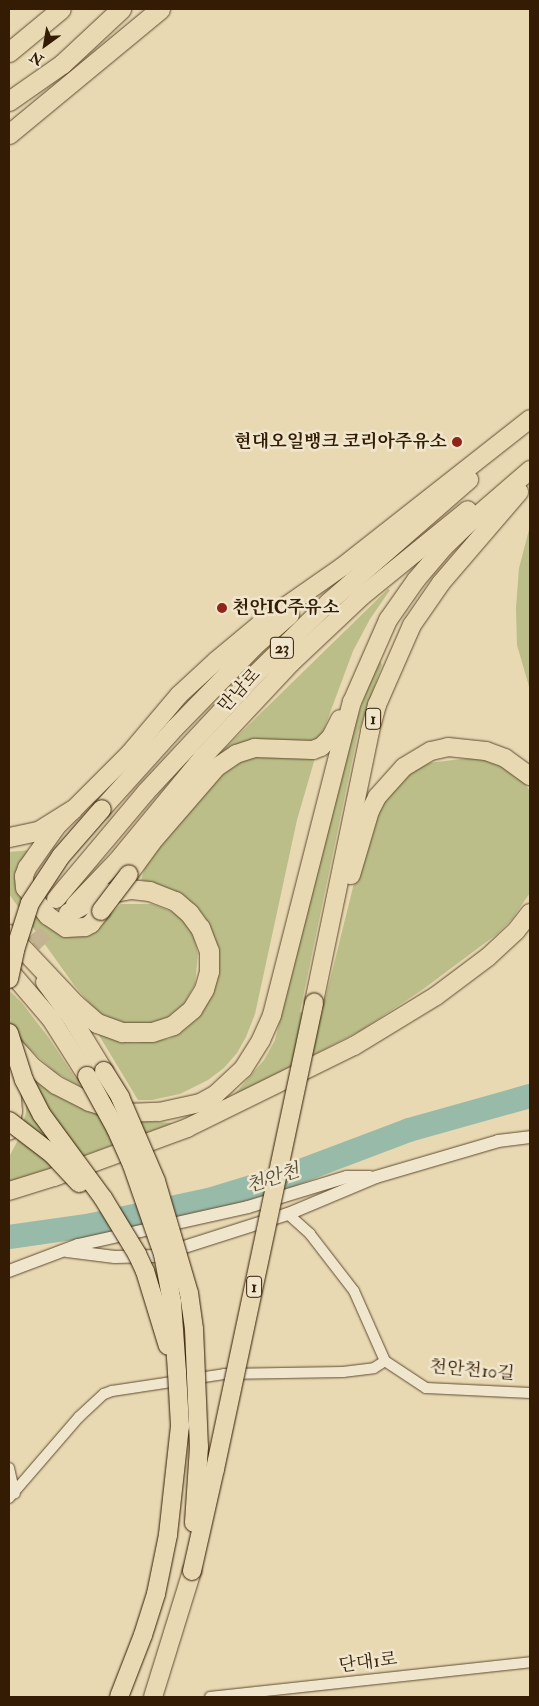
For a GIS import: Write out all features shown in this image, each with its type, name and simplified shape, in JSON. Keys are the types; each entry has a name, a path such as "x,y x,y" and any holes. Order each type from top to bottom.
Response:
{"highway":[{"path":"9,52 61,9"},
{"path":"9,101 62,64 121,9"},
{"path":"9,134 160,9"},
{"path":"530,420 342,567 259,625 179,695 130,752 72,810 39,850 27,868 24,876 25,888 48,916 66,928 85,927 91,924 152,842 217,767 236,754 255,748 313,750 326,744 388,620 416,580 444,547 470,521 530,470"},
{"name":"만남로","path":"62,906 146,792 257,673 329,602 448,500 530,420"},
{"name":"만남로","path":"62,906 118,860 202,758 291,663 377,584 444,528 530,464"},
{"name":"1","path":"152,1697 192,1571 218,1459 370,731 378,705 412,625 441,583 484,530 530,481"},
{"path":"9,979 14,950 30,903 61,856 175,728 257,644 342,567"},
{"path":"9,1040 33,1067 56,1085 89,1102 124,1113 159,1112 200,1103 230,1082 243,1069 261,1040 272,1015 352,702 370,657"},
{"path":"314,1002 370,811 377,796 391,779 404,767 431,751 448,747 486,751 505,758 530,776"},
{"path":"9,837 38,831 72,810"},
{"path":"15,941 97,1023 122,1032 152,1032 173,1025 192,1009 204,989 209,972 209,951 200,928 189,913 175,901 149,891 131,888 102,894 62,906"},
{"path":"9,1191 54,1177 187,1128 354,1046 436,996 488,957 516,931 530,913"},
{"path":"15,941 71,1017 120,1097 156,1181 189,1293 194,1329 199,1447 192,1571"},
{"path":"9,970 51,1019 116,1129 132,1165 163,1254 172,1302 182,1376 180,1426 168,1535 153,1602 119,1697"},
{"path":"9,1033 24,1080 42,1115 103,1198 137,1254 145,1271 166,1338"},
{"path":"9,1057 13,1111 9,1131"},
{"path":"9,1121 52,1154 91,1199 132,1267 182,1376"}],"street":[{"path":"67,1250 115,1257 156,1256 288,1214 376,1177 498,1141 530,1137"},
{"path":"9,1270 78,1245 248,1207 347,1177 376,1177"},
{"path":"12,1495 79,1417 104,1394 182,1376 343,1372 374,1368 385,1361 354,1291 310,1234 288,1214"},
{"name":"천안천10길","path":"385,1361 426,1388 530,1393"},
{"path":"9,1468 12,1495"},
{"name":"단대1로","path":"210,1697 530,1662"}],"green space":[{"path":"530,526 530,690 517,645 516,608 519,568"},
{"path":"388,589 390,590 370,619 353,651 321,737 309,742 247,742 231,746 218,755"},
{"path":"380,661 382,665 358,733 300,1012 321,1016 364,843 379,806 406,774 428,763 479,757 497,762 522,780 530,791 530,893 512,919 497,934 422,990 360,1031 233,1096 264,1060 275,1040 351,736 376,664"},
{"path":"259,756 315,758 297,820 255,1014 237,1053 224,1068 208,1080 180,1094 152,1100 138,1100 97,1032 122,1042 134,1043 169,1039 180,1033 197,1019 209,1000 218,970 219,957 210,926 195,905 163,886 141,880 147,860 222,773 238,761"},
{"path":"31,850 19,894 94,931 121,904 151,904 173,912 181,918 193,934 198,954 195,984 184,1004 168,1017 148,1024 129,1024 112,1020 96,1011 74,985 9,894 9,852"},
{"path":"9,990 22,1003 49,1038 81,1087 55,1072 24,1044 9,1024"},
{"path":"9,1047 38,1078 139,1121 173,1123 9,1183 9,1157 17,1142 26,1113 26,1097"}],"waterway":[{"name":"천안천","path":"9,1237 92,1225 209,1200 290,1175 409,1130 530,1096"}],"tunnel":[{"path":"16,960 66,914"}],"place":[{"name":"현대오일뱅크 코리아주유소","path":"457,442"},
{"name":"천안IC주유소","path":"222,608"}]}
